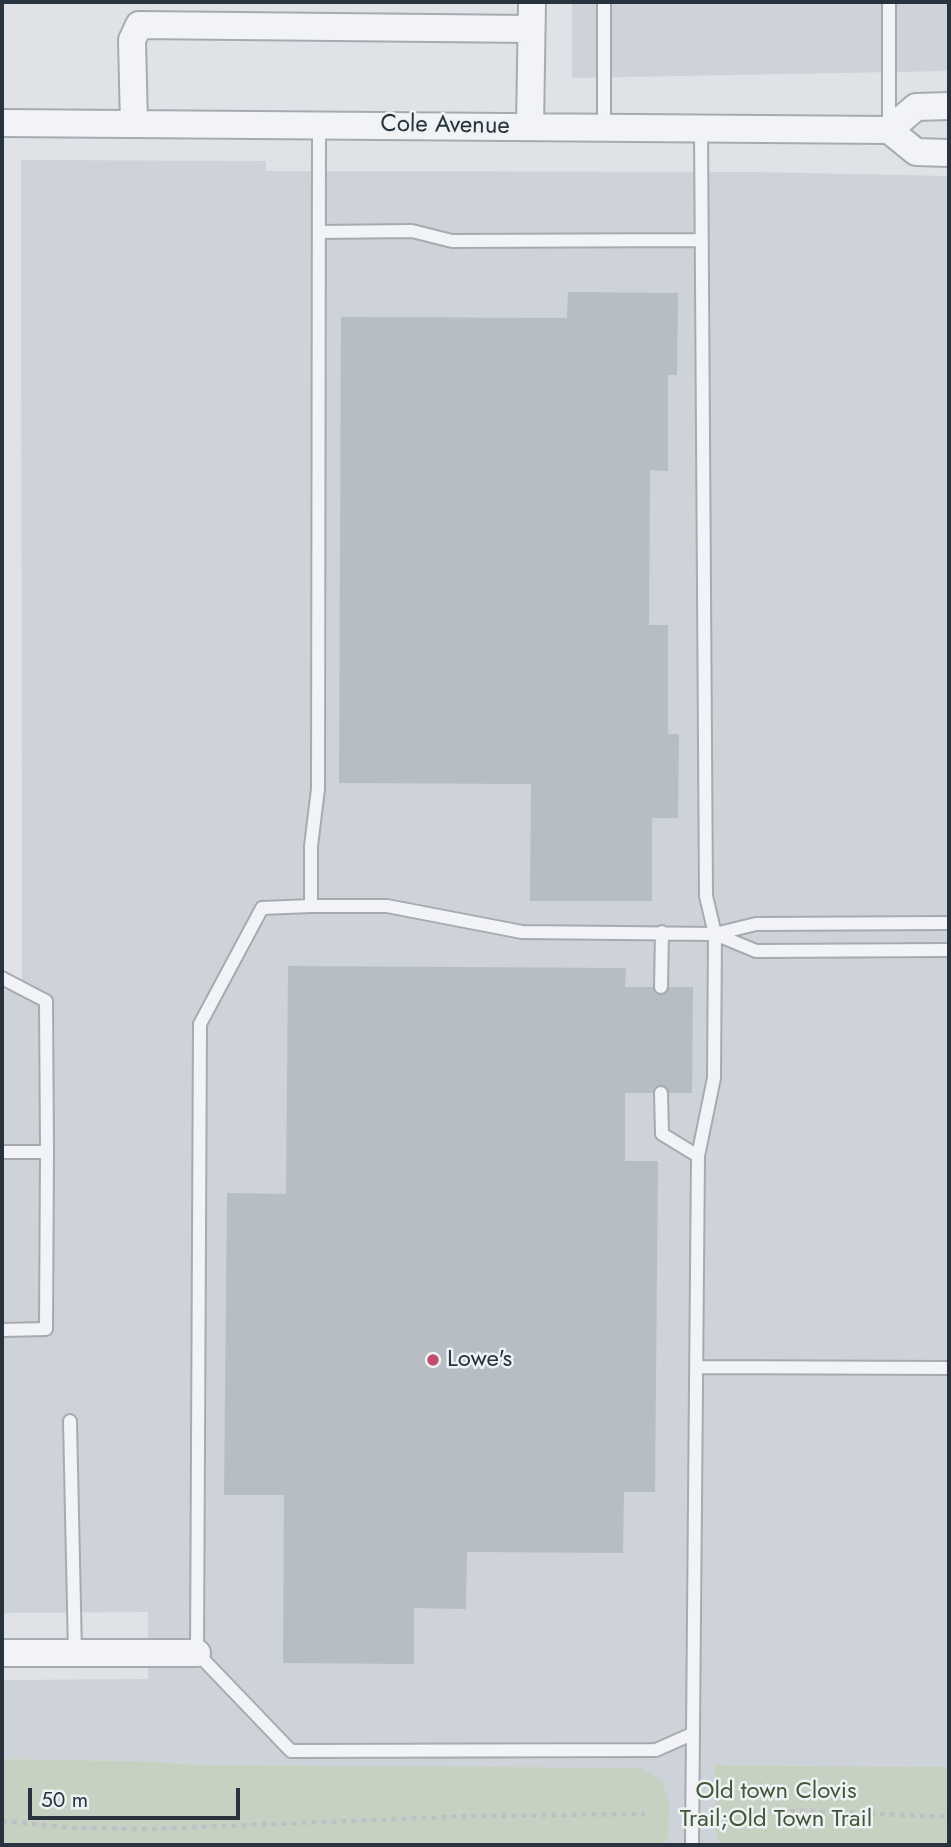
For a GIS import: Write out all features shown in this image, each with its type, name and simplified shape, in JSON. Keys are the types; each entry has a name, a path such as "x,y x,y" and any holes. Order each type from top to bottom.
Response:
{"street":[{"path":"530,127 532,2"},
{"path":"134,124 132,40 139,25 531,29"},
{"path":"949,106 916,107 889,130 916,152 949,153"},
{"name":"Cole Avenue","path":"2,123 889,130"},
{"path":"2,1653 197,1653"}],"lane":[{"path":"604,2 604,128"},
{"path":"889,2 889,130"},
{"path":"311,906 311,846 318,789 319,125"},
{"path":"692,1845 698,1156 714,1078 715,934 706,896 701,128"},
{"path":"319,232 412,231 452,241 702,240"},
{"path":"692,1734 656,1750 291,1751 197,1653 200,1024 262,908 387,906 522,932 715,934 755,924 949,923"},
{"path":"662,932 662,987"},
{"path":"715,934 756,951 949,950"},
{"path":"2,978 46,1001 47,1152 47,1329 2,1330"},
{"path":"661,1093 662,1134 698,1156"},
{"path":"2,1152 47,1152"},
{"path":"696,1367 949,1368"},
{"path":"71,1421 75,1653"}],"path":[{"path":"740,1812 808,1811 949,1817"},
{"path":"2,1821 71,1828 162,1829 473,1816 645,1814"}],"shaded area":[{"path":"572,2 949,2 949,71 572,78"},
{"path":"21,160 266,161 266,171 756,172 949,176 949,1767 715,1765 715,1832 720,1845 665,1845 668,1836 200,1765 139,1761 2,1759 2,1680 148,1679 148,1612 2,1613 2,990 22,989"}],"green space":[{"name":"Old town Clovis Trail;Old Town Trail","path":"2,1759 139,1761 200,1765 640,1768 661,1779 669,1800 668,1836 665,1845 2,1845"},
{"name":"Old town Clovis Trail;Old Town Trail","path":"715,1765 949,1767 949,1845 720,1845 715,1832"}],"building":[{"path":"568,292 678,293 677,375 668,375 668,471 650,470 649,625 668,625 668,734 679,734 678,818 652,818 652,901 530,901 531,784 339,783 341,317 567,318"},
{"path":"288,966 626,968 625,987 693,987 692,1093 625,1093 625,1161 658,1161 655,1492 624,1492 623,1553 467,1552 466,1609 414,1608 414,1664 283,1663 284,1495 224,1495 227,1193 286,1194"}],"place":[{"name":"Lowe's","path":"433,1360"}]}
